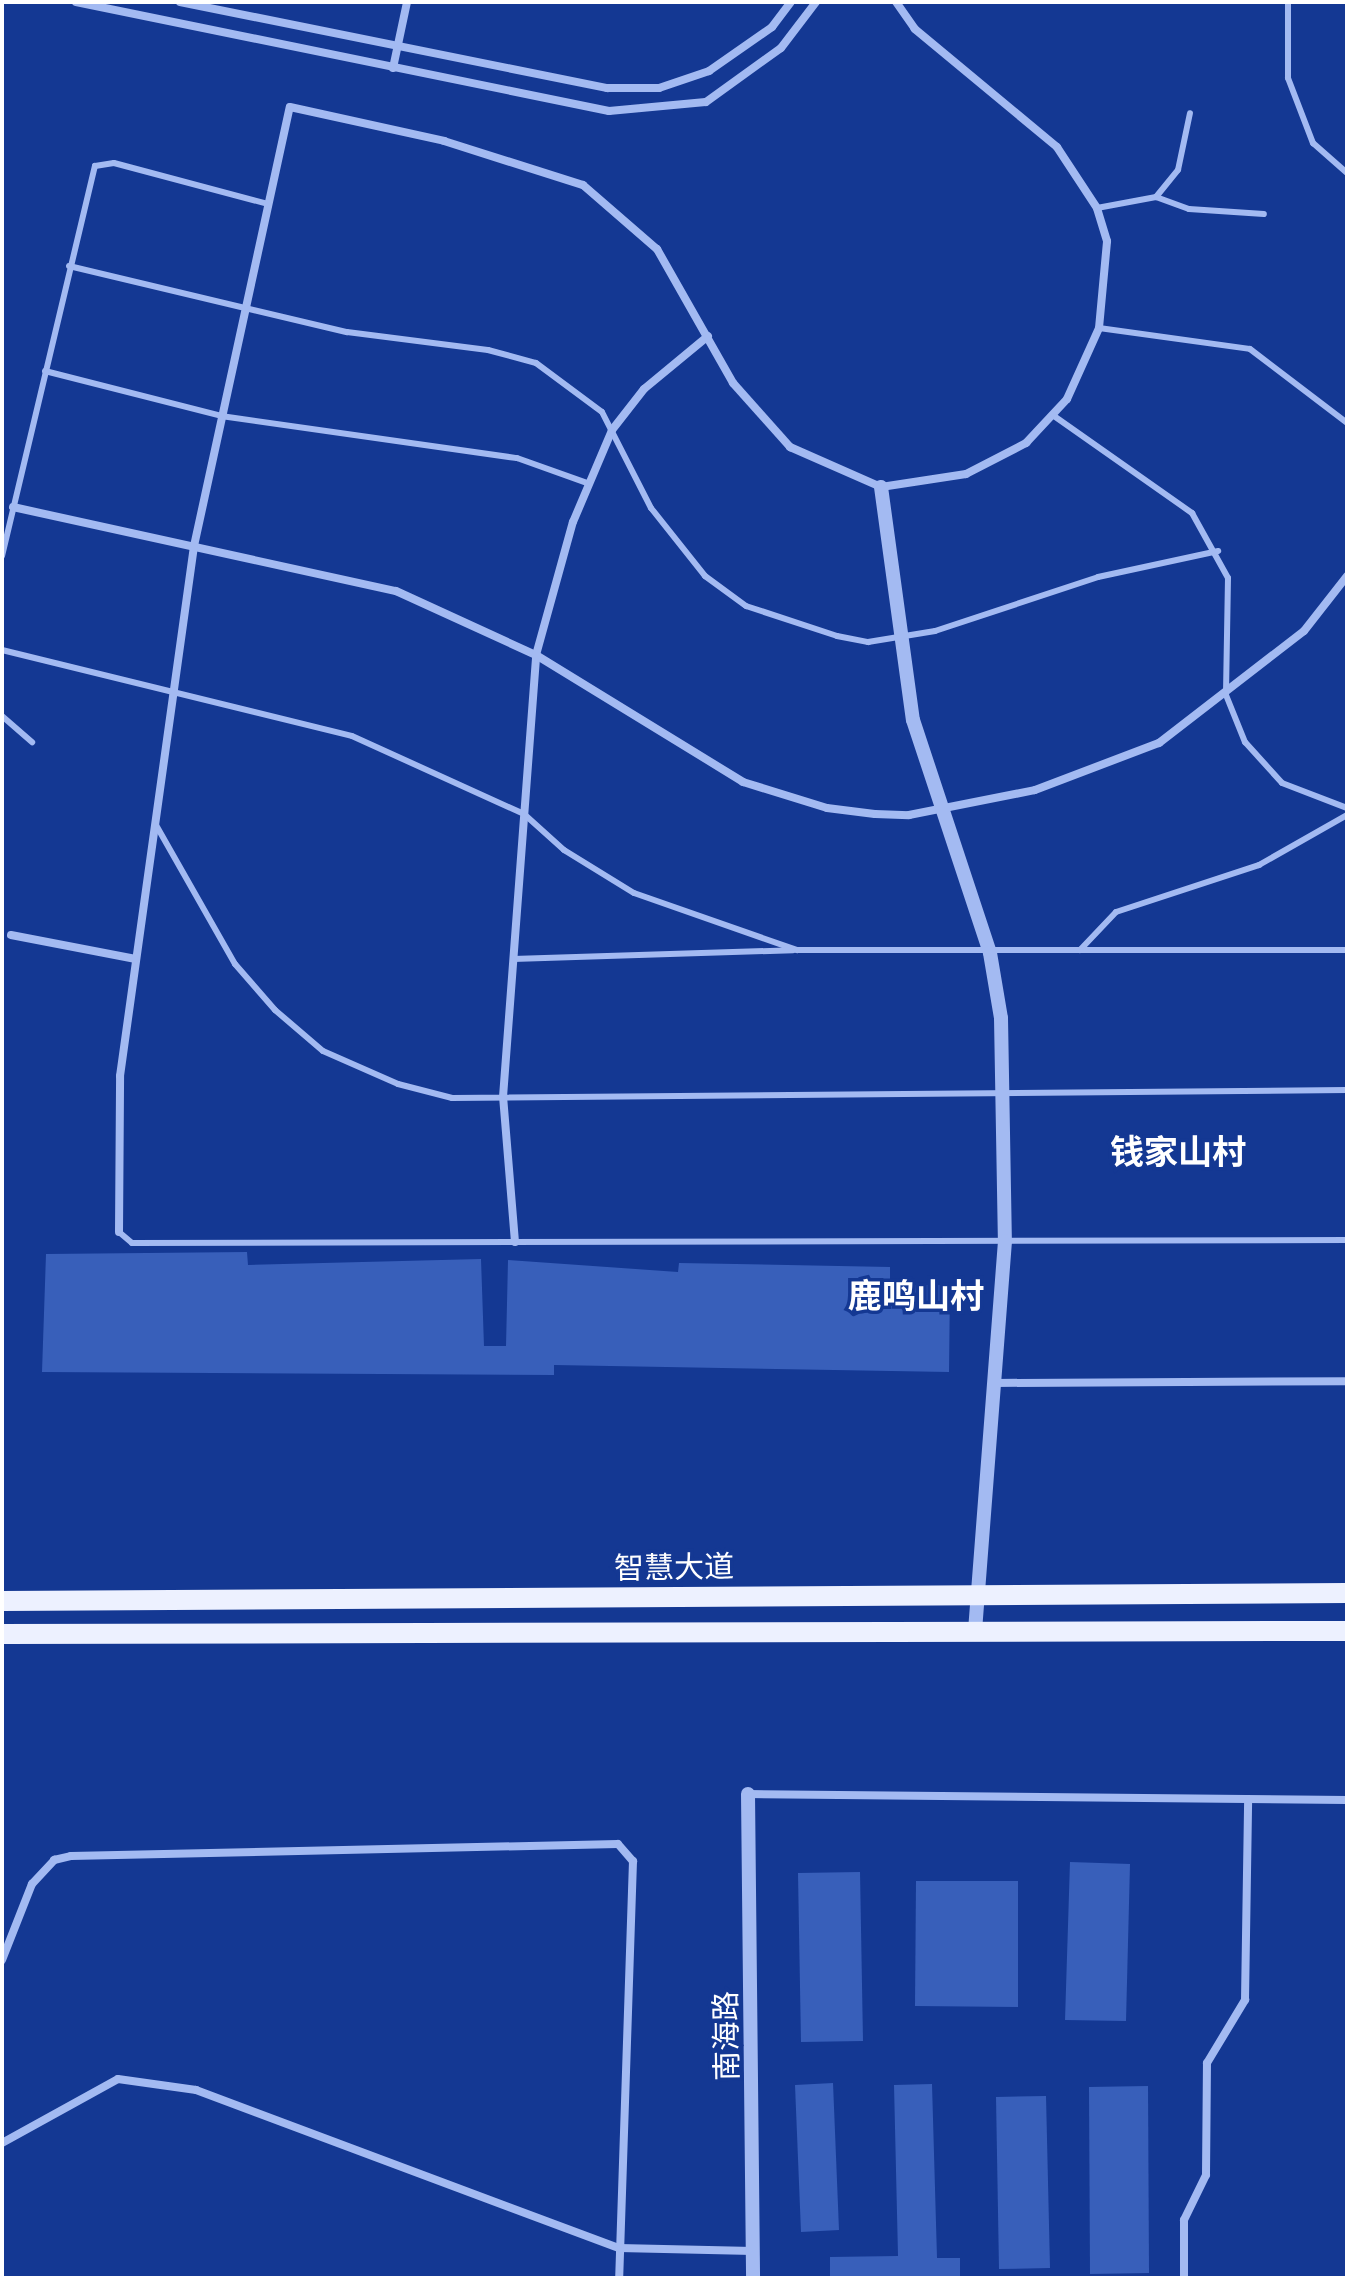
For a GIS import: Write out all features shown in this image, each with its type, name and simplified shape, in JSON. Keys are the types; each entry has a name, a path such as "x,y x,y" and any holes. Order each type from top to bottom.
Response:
{"main road":[{"name":"智慧大道","path":"2,1601 975,1592 1347,1593"},
{"path":"2,1634 1347,1631"}],"street":[{"path":"76,2 609,111 668,110 706,102 747,76 816,2"},
{"path":"180,2 398,43 607,88 659,88 709,71 772,27 791,2"},
{"path":"393,68 407,2"},
{"path":"119,1232 115,1137 136,959 194,546 290,107 542,167 638,226 692,299 733,383 790,447 881,487 993,463 1054,416 1099,328 1108,280 1097,208 1036,124 915,29 896,2"},
{"path":"515,1242 503,1097 536,655 590,484 612,430 644,389 708,336"},
{"path":"881,487 898,638 913,720 990,953 1002,1092 1005,1241 975,1592 975,1633"},
{"path":"13,507 396,591 536,655 743,782 827,808 909,815 1110,766 1159,743 1226,695 1304,631 1347,576"},
{"path":"11,935 136,959"},
{"path":"993,1383 1347,1381"},
{"path":"748,1794 1347,1800"},
{"name":"南海路","path":"748,1794 753,2278"},
{"path":"1184,2278 1184,2220 1206,2175 1207,2063 1245,2000 1248,1801"},
{"path":"2,1960 32,1884 54,1860 71,1856 618,1844 633,1861 619,2278"},
{"path":"2,2143 118,2079 196,2090 619,2248 753,2251"}],"lane":[{"path":"1288,2 1292,89 1313,143 1347,173"},
{"path":"1156,197 1178,170 1190,113"},
{"path":"2,556 92,171 102,162 268,204"},
{"path":"1097,208 1156,197 1189,209 1264,214"},
{"path":"69,266 245,305 347,332 512,355 559,376 612,430 671,540 746,606 837,636 898,638 1151,563 1218,551"},
{"path":"1099,328 1250,349 1347,423"},
{"path":"45,371 221,416 517,458 590,484"},
{"path":"1054,416 1175,498 1218,551 1231,601 1226,695 1245,742 1282,783 1347,808"},
{"path":"2,650 352,736 524,814 564,850 634,893 797,950"},
{"path":"2,716 32,742"},
{"path":"1080,950 1116,912 1259,865 1347,815"},
{"path":"155,823 235,964 323,1051 398,1084 452,1098 1347,1090"},
{"path":"513,959 797,950 990,953 1347,950"},
{"path":"119,1232 132,1243 1347,1240"}],"building":[{"path":"247,1252 248,1265 481,1259 484,1346 506,1346 508,1260 678,1272 679,1263 890,1267 890,1285 950,1285 949,1372 554,1365 554,1375 42,1372 46,1254"},
{"path":"1070,1862 1130,1864 1126,2021 1065,2020"},
{"path":"860,1872 863,2041 801,2042 798,1873"},
{"path":"916,1881 1018,1881 1018,2007 915,2006"},
{"path":"833,2083 839,2230 801,2232 795,2085"},
{"path":"932,2084 937,2258 960,2258 960,2278 830,2278 830,2257 898,2256 894,2085"},
{"path":"1148,2086 1149,2273 1090,2274 1089,2087"},
{"path":"1046,2096 1050,2268 999,2269 996,2097"}],"district":[{"name":"钱家山村","path":"1178,1151"},
{"name":"鹿鸣山村","path":"916,1295"}]}
